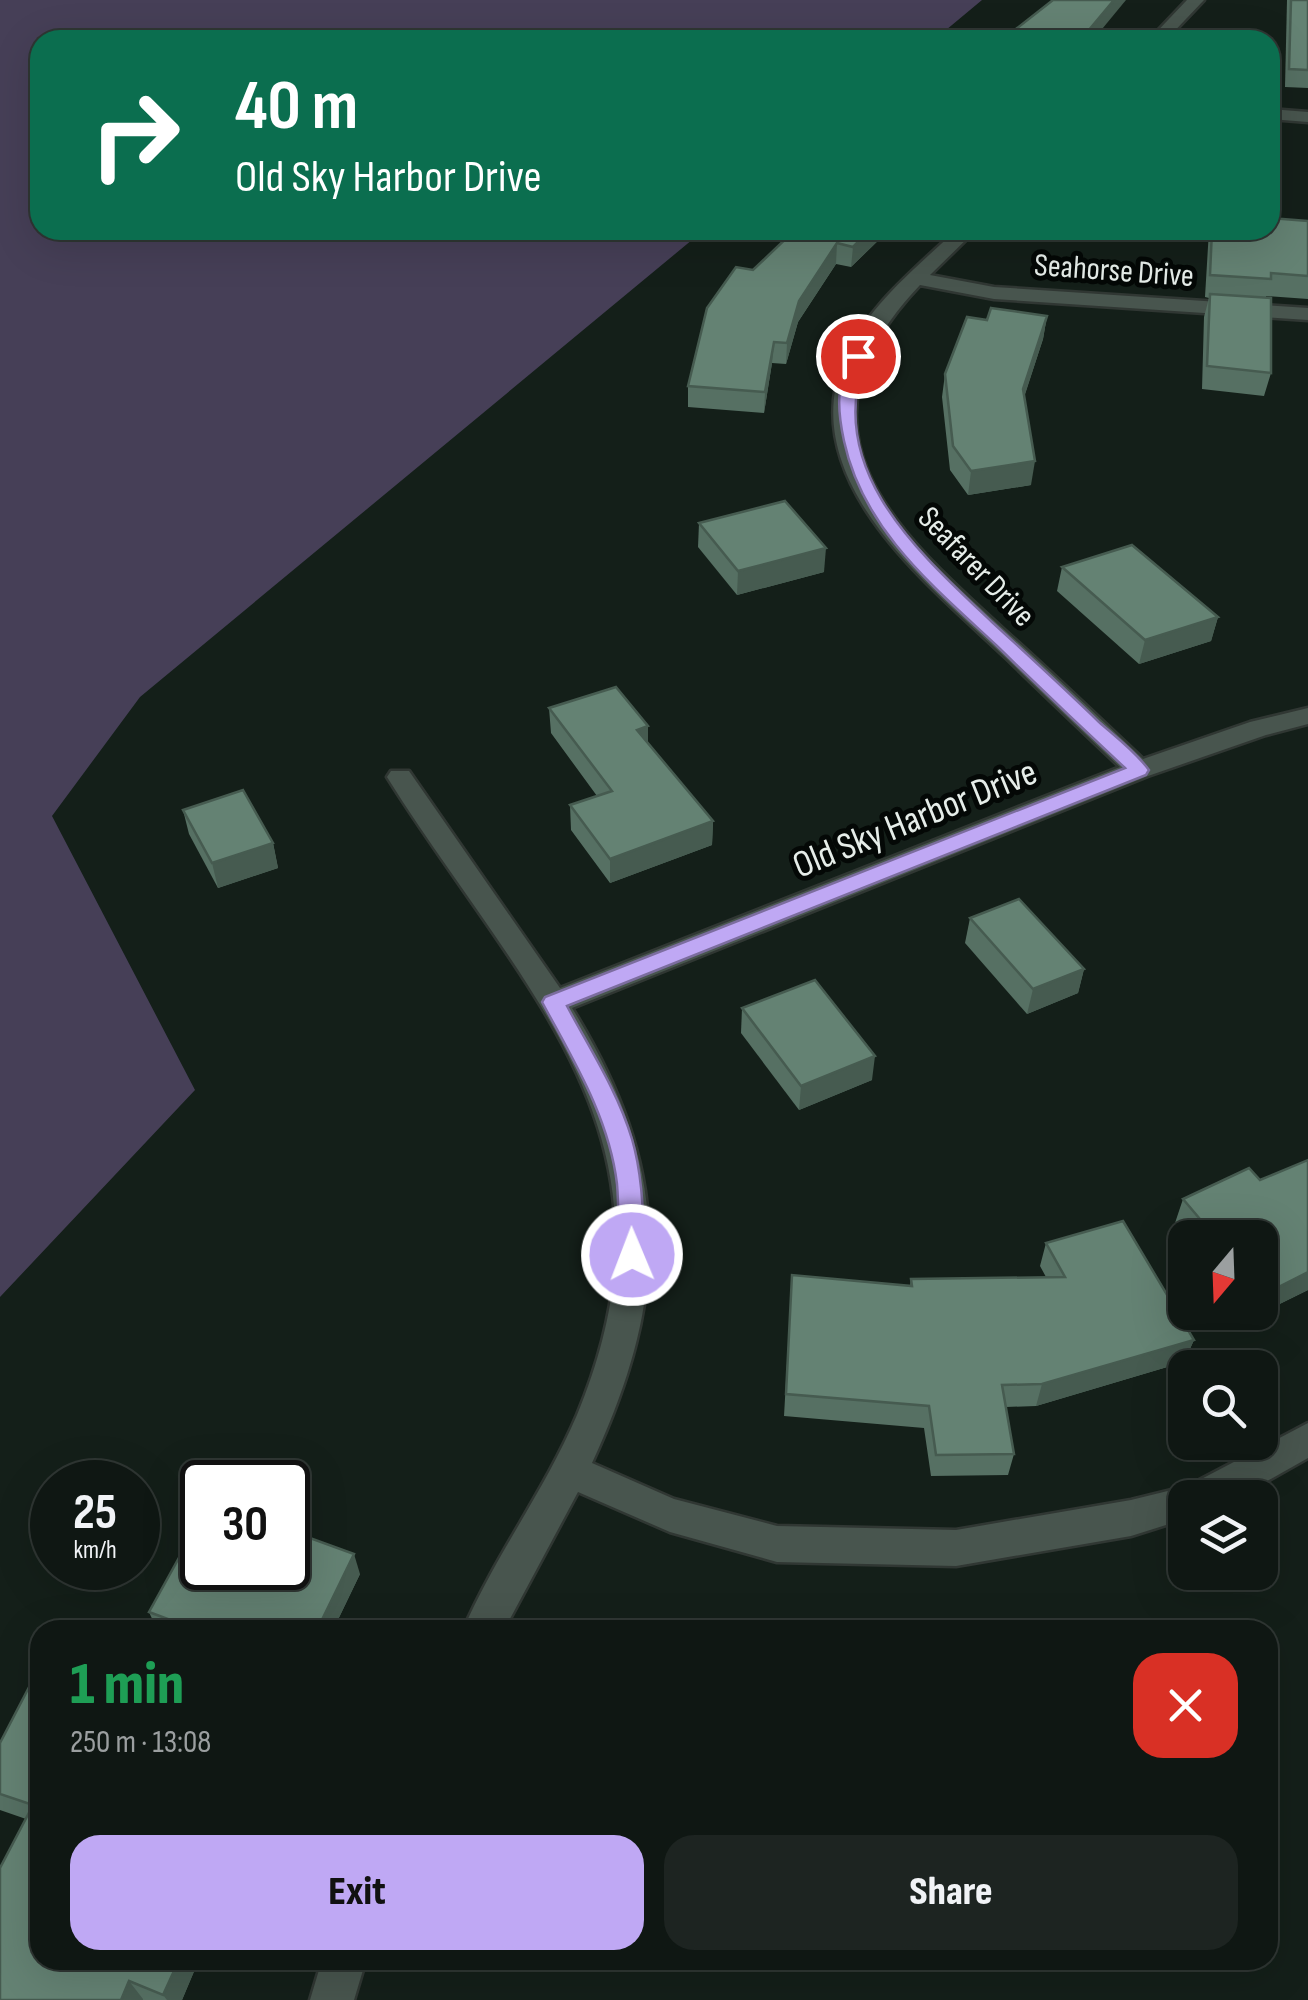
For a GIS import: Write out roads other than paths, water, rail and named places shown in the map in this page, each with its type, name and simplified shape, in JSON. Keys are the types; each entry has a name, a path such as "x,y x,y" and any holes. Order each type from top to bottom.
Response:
{"street":[{"path":"1167,30 1196,0"},
{"path":"1280,115 1308,117"},
{"name":"Seafarer Drive","path":"957,240 874,326 848,383 849,442 859,474 876,506 917,561 1139,770"},
{"name":"Seahorse Drive","path":"918,279 994,293 1308,314"},
{"name":"Old Sky Harbor Drive","path":"553,1002 1139,770 1259,728 1308,716"},
{"path":"400,777 553,1002 605,1098 620,1140 633,1231 622,1330 607,1382 570,1471 488,1620"},
{"path":"1234,1480 1308,1440"},
{"path":"570,1471 670,1515 776,1544 956,1548 1131,1518 1168,1507"},
{"path":"332,2000 341,1970"}]}
